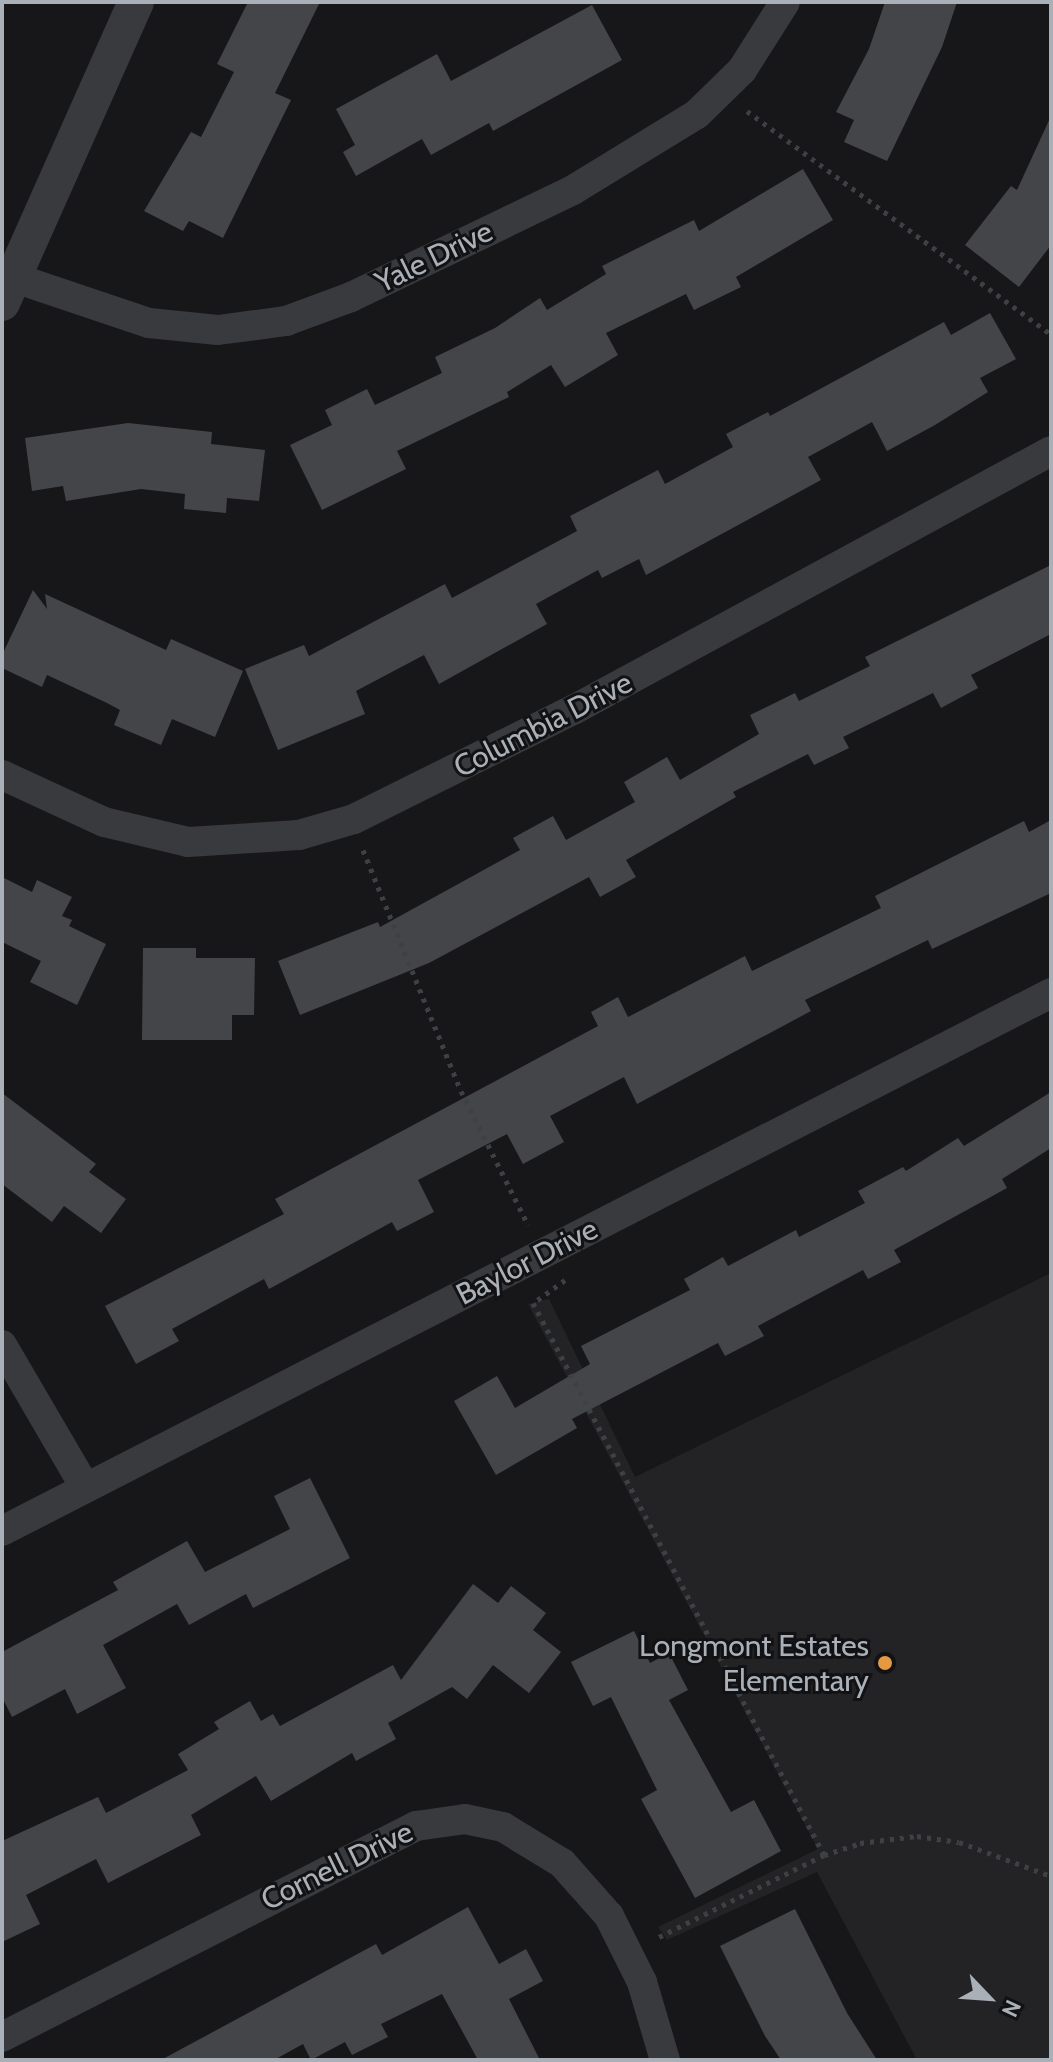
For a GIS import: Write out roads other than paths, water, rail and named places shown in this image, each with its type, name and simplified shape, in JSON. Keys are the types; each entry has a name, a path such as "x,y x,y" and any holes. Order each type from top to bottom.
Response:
{"street":[{"name":"Yale Drive","path":"7,290 149,323 218,330 286,321 351,297 573,190 697,114 742,70 785,2"},
{"path":"7,290 133,3"},
{"name":"Columbia Drive","path":"2,775 104,822 188,842 299,835 354,819 575,709 1051,451"},
{"name":"Baylor Drive","path":"2,1531 1051,993"},
{"path":"2,1345 85,1487"},
{"name":"Cornell Drive","path":"2,2037 416,1826 465,1819 503,1827 562,1863 609,1916 642,1982 665,2060"}],"place":[{"name":"Longmont Estates Elementary","path":"885,1663"}]}
